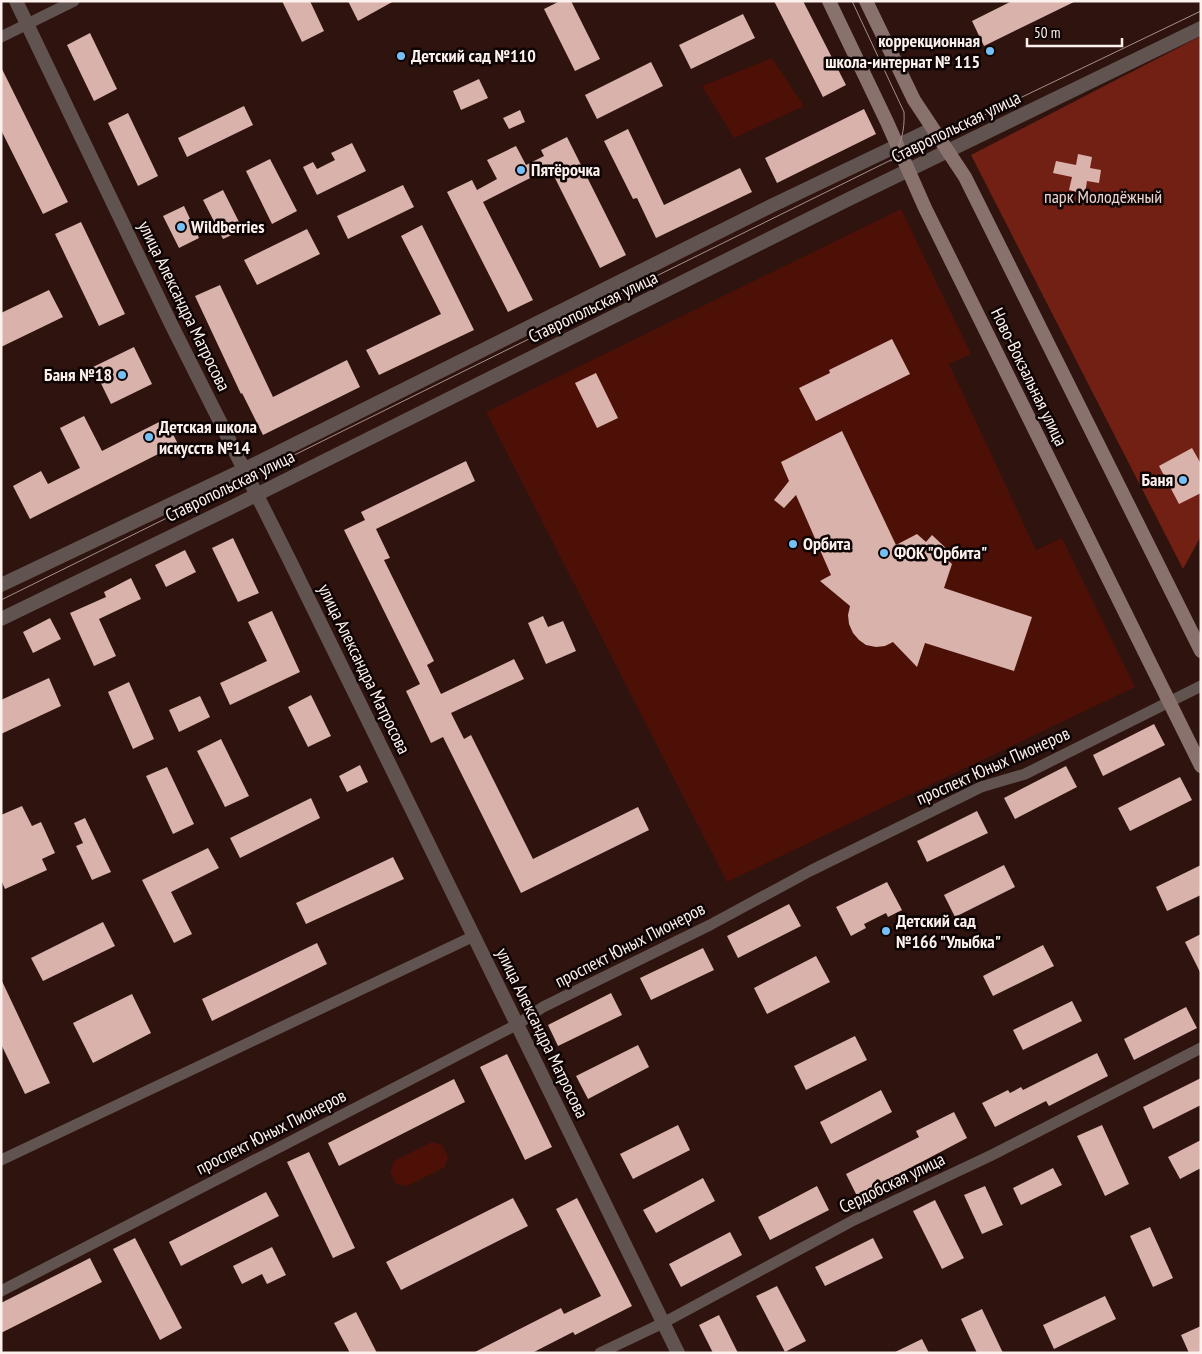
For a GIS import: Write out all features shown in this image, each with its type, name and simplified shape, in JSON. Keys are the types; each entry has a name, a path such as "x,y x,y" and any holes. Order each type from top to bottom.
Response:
{"main road":[{"name":"Ново-Вокзальная улица","path":"829,1 930,217 1201,766"},
{"name":"Ново-Вокзальная улица","path":"866,1 914,100 965,176 1201,651"}],"street":[{"name":"улица Александра Матросова","path":"16,1 172,326 245,469 678,1353"},
{"path":"1,37 74,1"},
{"name":"Ставропольская улица","path":"1,619 908,170 1201,28"},
{"name":"Ставропольская улица","path":"1,585 245,469 771,206 932,128"},
{"name":"проспект Юных Пионеров","path":"1,1291 518,1024 544,1007 710,925 810,871 981,787 1025,774 1201,686"},
{"path":"1,1160 474,936"},
{"name":"Сердобская улица","path":"600,1353 663,1323 854,1220 992,1154 1201,1048"}],"shaded area":[{"path":"772,58 804,106 734,138 702,86"},
{"name":"Орбита","path":"901,209 971,354 949,364 1036,550 1062,538 1135,687 727,882 486,412"},
{"path":"432,1142 442,1145 448,1157 445,1167 407,1186 396,1184 390,1172 394,1161"}],"green space":[{"name":"парк Молодёжный","path":"1201,36 1201,536 1183,569 971,155"}],"building":[{"path":"282,1 310,1 324,31 302,42"},
{"path":"348,1 394,1 358,21"},
{"path":"560,1 571,1 600,59 575,71 544,9"},
{"path":"774,1 803,1 846,85 823,97"},
{"path":"1012,1 1076,1 984,46 972,21"},
{"path":"743,14 755,38 691,69 679,45"},
{"path":"90,33 117,89 94,101 67,45"},
{"path":"651,62 663,86 597,119 585,95"},
{"path":"1,67 68,202 43,214 1,130"},
{"path":"479,79 488,98 461,110 453,91"},
{"path":"244,106 253,125 187,157 178,138"},
{"path":"864,109 876,134 777,183 765,158"},
{"path":"520,110 525,122 509,129 503,118"},
{"path":"128,113 158,176 138,186 108,123"},
{"path":"628,129 664,205 740,168 752,192 656,238 637,198 633,199 604,141"},
{"path":"567,137 626,255 600,268 550,168 483,202 533,300 508,312 447,192 472,180 477,190 497,179 487,160 516,146 526,165 544,156 541,150"},
{"path":"352,143 366,171 317,195 303,167 313,162 317,169 335,160 331,153"},
{"path":"1078,154 1092,157 1090,168 1101,170 1099,183 1087,181 1085,194 1069,190 1072,177 1053,173 1056,161 1076,165"},
{"path":"270,159 297,211 272,224 246,171"},
{"path":"403,185 414,207 348,239 337,216"},
{"path":"223,190 243,230 223,239 203,200"},
{"name":"Wildberries","path":"184,206 199,238 179,248 163,216"},
{"path":"81,222 125,314 99,326 55,234"},
{"path":"422,225 474,330 379,375 366,350 441,314 401,236"},
{"path":"307,229 320,254 257,285 244,260"},
{"path":"220,285 273,397 347,360 360,387 263,435 241,394 195,296"},
{"path":"49,290 63,317 1,347 1,313"},
{"path":"892,339 910,374 816,421 799,388 830,373 829,370"},
{"name":"Баня №18","path":"134,347 152,384 111,404 93,367"},
{"path":"596,373 618,418 597,428 575,383"},
{"path":"84,416 102,451 165,419 178,444 30,519 13,486 41,471 48,484 80,468 60,428"},
{"name":"ФОК \"Орбита\"","path":"842,431 896,545 917,534 926,542 932,535 948,550 943,556 952,564 944,588 1032,617 1014,671 925,643 917,667 893,642 885,646 876,647 866,645 853,633 848,615 850,606 820,581 831,575 796,495 784,508 774,500 789,481 781,462"},
{"name":"Баня","path":"1192,448 1201,464 1201,493 1179,504 1159,466"},
{"path":"466,461 475,481 376,529 390,558 384,560 434,661 427,665 441,694 514,659 524,679 451,713 464,739 471,735 533,859 638,807 649,830 521,893 443,737 431,743 406,691 420,684 344,530 365,520 361,512"},
{"path":"233,538 259,593 238,602 212,548"},
{"path":"185,550 196,572 166,587 155,565"},
{"path":"131,578 141,599 99,619 116,656 94,666 70,613 106,597 104,592"},
{"path":"272,611 300,672 230,705 220,683 267,661 248,622"},
{"path":"543,616 548,627 563,621 576,651 546,664 528,623"},
{"path":"50,618 61,639 33,653 23,632"},
{"path":"49,678 61,706 1,734 1,700"},
{"path":"129,682 154,739 133,749 108,692"},
{"path":"311,695 331,736 308,747 288,707"},
{"path":"200,696 210,717 179,732 169,710"},
{"path":"1154,724 1165,745 1103,776 1093,755"},
{"path":"221,739 249,796 225,807 197,751"},
{"path":"360,765 368,782 347,792 339,776"},
{"path":"1066,766 1077,787 1015,819 1004,798"},
{"path":"167,767 194,824 173,834 146,776"},
{"path":"1180,777 1192,800 1130,831 1118,808"},
{"path":"311,798 320,818 240,858 230,838"},
{"path":"22,806 32,826 41,822 55,853 42,859 47,870 5,889 1,880 1,815"},
{"path":"977,811 988,833 927,862 917,841"},
{"path":"85,818 111,872 92,880 76,846 83,843 74,823"},
{"path":"208,848 219,868 171,892 192,934 174,943 142,880"},
{"path":"393,857 404,879 306,924 296,903"},
{"path":"1004,865 1015,887 955,917 944,895"},
{"path":"1201,865 1201,895 1167,911 1156,887"},
{"path":"887,882 902,910 888,917 886,913 864,924 866,928 851,936 836,907"},
{"path":"789,904 801,926 738,958 727,936"},
{"path":"103,922 115,946 43,981 31,958"},
{"path":"1201,934 1201,974 1185,942"},
{"path":"317,943 327,964 212,1021 202,999"},
{"path":"1043,945 1054,966 993,996 983,976"},
{"path":"703,948 714,970 651,1000 640,978"},
{"path":"816,956 830,982 767,1014 754,988"},
{"path":"1,979 50,1083 25,1094 1,1044"},
{"path":"611,993 622,1015 558,1046 548,1025"},
{"path":"132,994 151,1033 93,1063 73,1023"},
{"path":"1072,1001 1082,1021 1023,1050 1013,1030"},
{"path":"1186,1007 1197,1028 1134,1060 1124,1039"},
{"path":"855,1036 867,1060 806,1090 794,1066"},
{"path":"638,1045 649,1067 588,1099 576,1076"},
{"path":"1097,1053 1108,1076 1049,1106 1046,1101 995,1127 982,1103 1008,1090 1010,1093 1021,1087 1023,1090"},
{"path":"507,1054 552,1147 525,1160 480,1067"},
{"path":"1201,1078 1201,1105 1153,1129 1143,1107"},
{"path":"454,1079 465,1102 339,1166 328,1143"},
{"path":"881,1090 892,1112 831,1144 820,1122"},
{"path":"954,1112 967,1138 857,1196 846,1174 919,1137 916,1131"},
{"path":"678,1125 690,1150 633,1179 620,1154"},
{"path":"1102,1125 1129,1184 1105,1196 1077,1136"},
{"path":"1201,1140 1201,1168 1180,1179 1168,1157"},
{"path":"309,1152 355,1248 333,1258 287,1162"},
{"path":"1053,1168 1062,1185 1021,1205 1013,1188"},
{"path":"703,1178 715,1201 656,1233 643,1210"},
{"path":"817,1186 829,1210 770,1240 758,1217"},
{"path":"985,1186 1003,1225 982,1234 964,1195"},
{"path":"266,1192 279,1216 181,1266 169,1242"},
{"path":"513,1198 528,1226 401,1290 386,1262"},
{"path":"577,1198 632,1306 575,1335 573,1332 532,1353 473,1353 561,1308 564,1314 601,1296 556,1209"},
{"path":"935,1200 964,1258 942,1269 913,1211"},
{"path":"1150,1227 1173,1278 1153,1287 1130,1236"},
{"path":"730,1232 742,1255 681,1287 669,1264"},
{"path":"135,1238 182,1328 160,1340 113,1249"},
{"path":"873,1238 883,1258 825,1286 815,1267"},
{"path":"272,1247 286,1275 267,1284 262,1274 242,1284 233,1266"},
{"path":"90,1258 102,1282 1,1333 1,1303"},
{"path":"777,1286 806,1341 785,1352 756,1296"},
{"path":"1105,1296 1116,1319 1054,1349 1043,1325"},
{"path":"982,1309 1003,1353 977,1353 961,1319"},
{"path":"356,1312 377,1353 350,1353 334,1323"},
{"path":"719,1315 738,1353 713,1353 699,1325"},
{"path":"1201,1326 1201,1353 1189,1353 1181,1335"},
{"path":"922,1339 929,1353 893,1353"}],"tram line":[{"path":"852,1 904,112 902,138 891,161"},
{"path":"1,600 893,159 1201,11"}],"place":[{"name":"коррекционная школа-интернат № 115","path":"990,51"},
{"name":"Детский сад №110","path":"401,56"},
{"name":"Пятёрочка","path":"521,170"},
{"name":"Wildberries","path":"181,227"},
{"name":"Баня №18","path":"122,375"},
{"name":"Детская школа искусств №14","path":"149,437"},
{"name":"Баня","path":"1183,480"},
{"name":"Орбита","path":"793,544"},
{"name":"ФОК \"Орбита\"","path":"884,553"},
{"name":"Детский сад №166 \"Улыбка\"","path":"886,931"}]}
